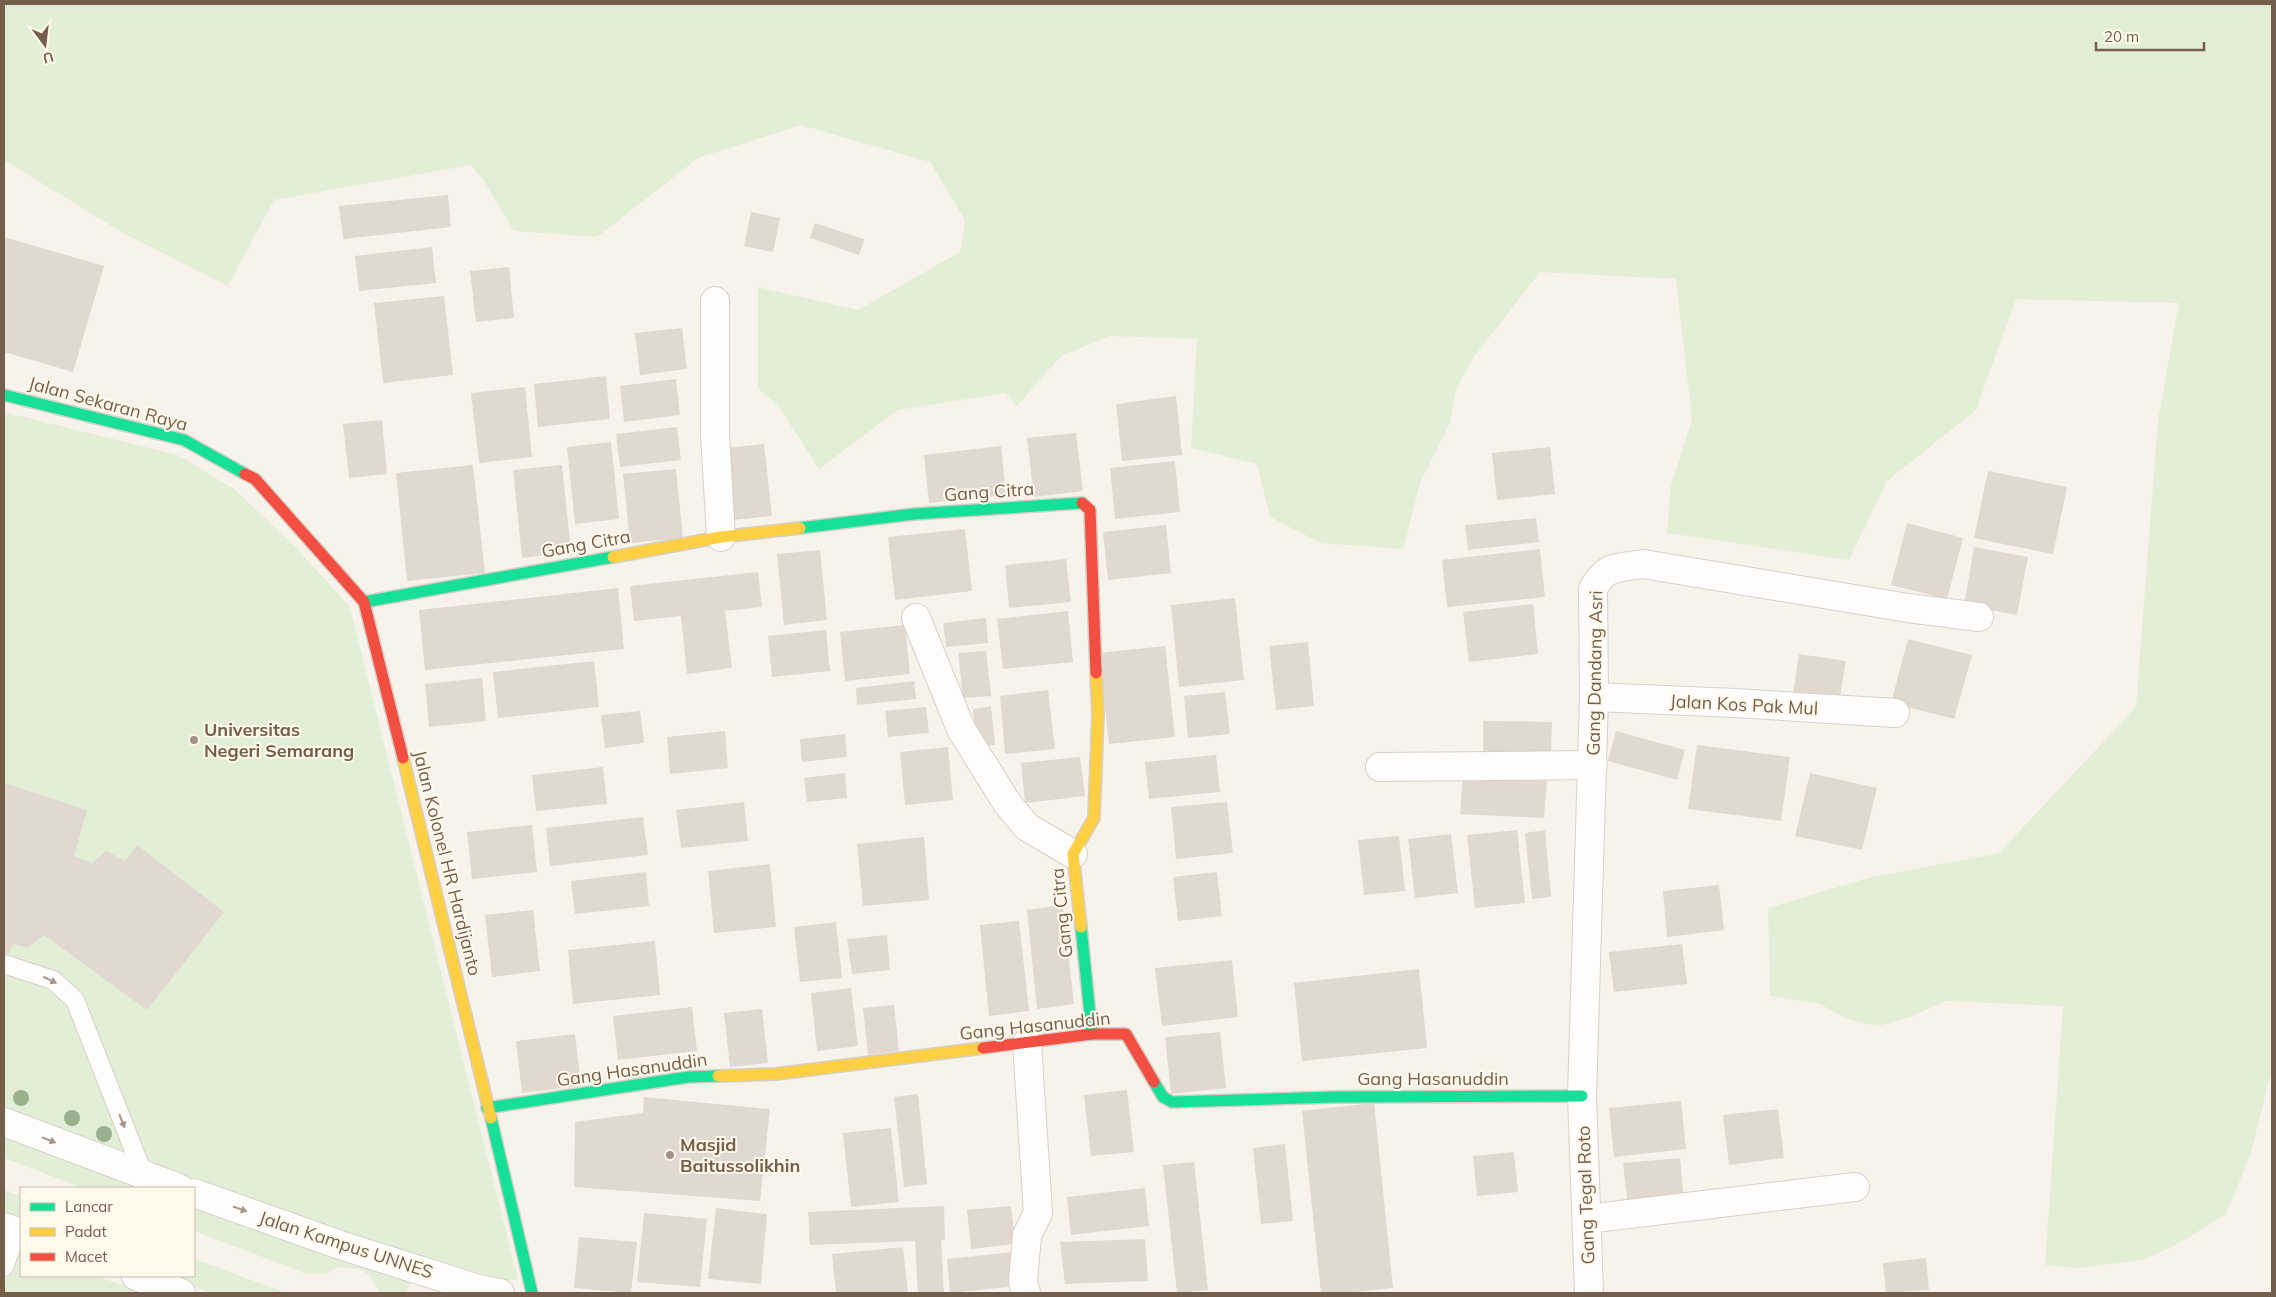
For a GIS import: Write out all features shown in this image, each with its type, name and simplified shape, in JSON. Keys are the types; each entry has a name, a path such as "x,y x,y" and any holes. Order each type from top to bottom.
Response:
{"street":[{"path":"715,301 715,434 721,537"},
{"name":"Jalan Sekaran Raya","path":"4,395 184,440 255,480"},
{"name":"Jalan Kolonel HR Hardijanto","path":"255,480 364,602 450,940 487,1108 532,1293"},
{"name":"Gang Citra","path":"364,602 721,537 914,514 1084,503 1090,510 1098,713 1094,818 1073,854 1092,1034"},
{"name":"Gang Dandang Asri","path":"1582,1096 1593,765 1593,589 1600,576 1611,569 1643,564 1908,608 1979,617"},
{"path":"916,618 961,729 1007,803 1027,827 1073,854"},
{"name":"Jalan Kos Pak Mul","path":"1594,698 1736,703 1894,713"},
{"path":"1380,767 1593,765"},
{"name":"Gang Hasanuddin","path":"487,1108 688,1077 776,1074 1027,1044 1092,1034 1126,1034 1163,1097 1172,1102 1334,1097 1582,1096"},
{"path":"1026,1293 1023,1282 1027,1235 1038,1213 1027,1044"},
{"name":"Gang Tegal Roto","path":"1582,1096 1589,1293"},
{"path":"4,1122 177,1187"},
{"path":"1587,1219 1855,1187"},
{"name":"Jalan Kampus UNNES","path":"195,1193 340,1245 488,1292"},
{"path":"139,1277 181,1293"}],"lane":[{"path":"4,964 53,980 75,1000 144,1176"},
{"path":"4,1266 14,1231"}],"green space":[{"path":"4,4 2272,4 2272,1068 2251,1153 2226,1214 2176,1245 2142,1260 2079,1268 2045,1265 2063,1006 1945,1001 1913,1016 1878,1026 1847,1019 1820,1004 1770,996 1768,908 1868,878 1999,853 2136,707 2158,420 2179,303 2016,299 1976,410 1887,481 1849,560 1667,533 1671,485 1692,420 1676,279 1540,272 1473,358 1457,387 1450,423 1420,483 1403,549 1321,543 1270,517 1257,464 1191,448 1197,339 1110,336 1061,356 1017,406 1005,393 898,410 819,469 779,407 758,388 758,287 858,310 960,252 965,220 930,162 801,125 698,158 597,237 514,231 484,181 471,165 274,200 228,286 123,233 4,160"},
{"name":"Universitas Negeri Semarang","path":"4,412 178,455 234,489 295,546 350,607 518,1279 508,1281 419,1255 149,1167 76,988 55,974 4,955"},
{"path":"4,975 49,984 66,1004 129,1159 4,1110"},
{"path":"4,1135 154,1187 80,1187 4,1158"},
{"path":"4,1190 20,1196 20,1220 4,1213"},
{"path":"195,1201 412,1277 406,1293 380,1293 370,1276 361,1269 338,1267 325,1274 307,1274 195,1231"},
{"path":"19,1248 20,1277 99,1277 145,1293 4,1293 4,1284"},
{"path":"195,1259 287,1293 211,1293 169,1277 195,1277"}],"building":[{"path":"448,195 451,227 343,239 339,206"},
{"path":"751,212 780,218 773,252 744,246"},
{"path":"815,223 864,239 859,255 810,238"},
{"path":"4,237 104,266 73,372 4,352"},
{"path":"432,247 436,283 359,291 355,256"},
{"path":"509,267 514,318 476,322 470,271"},
{"path":"444,296 453,375 383,383 374,303"},
{"path":"682,328 687,369 640,375 635,333"},
{"path":"606,376 610,419 538,427 534,384"},
{"path":"676,379 680,415 624,422 620,386"},
{"path":"525,387 532,457 479,463 471,393"},
{"path":"1176,396 1182,455 1122,461 1116,404"},
{"path":"382,420 387,474 349,478 343,424"},
{"path":"677,427 681,460 620,467 616,434"},
{"path":"1076,433 1083,491 1034,497 1027,438"},
{"path":"611,442 619,519 575,524 567,447"},
{"path":"764,444 772,516 733,520 725,448"},
{"path":"1001,446 1006,495 929,503 924,455"},
{"path":"1550,447 1555,494 1497,500 1492,453"},
{"path":"1175,461 1180,512 1115,519 1110,468"},
{"path":"473,465 485,573 407,581 396,473"},
{"path":"562,465 571,552 522,558 513,470"},
{"path":"676,469 683,538 630,543 623,474"},
{"path":"1988,471 2067,487 2053,554 1974,538"},
{"path":"1536,518 1539,542 1468,550 1465,525"},
{"path":"1907,523 1963,538 1947,599 1891,585"},
{"path":"1166,525 1171,573 1108,580 1103,532"},
{"path":"965,529 972,591 895,600 888,537"},
{"path":"1974,547 2028,557 2017,615 1964,605"},
{"path":"1540,549 1545,597 1447,607 1442,560"},
{"path":"820,550 827,620 784,625 777,554"},
{"path":"1066,559 1071,602 1009,608 1005,565"},
{"path":"758,572 762,607 725,611 732,668 687,674 681,616 634,621 630,586"},
{"path":"618,588 624,649 425,670 419,610"},
{"path":"1235,598 1244,680 1179,687 1171,605"},
{"path":"1533,604 1538,654 1469,662 1463,612"},
{"path":"1068,611 1073,662 1003,669 997,619"},
{"path":"986,618 988,643 946,647 943,623"},
{"path":"905,625 910,674 845,681 840,632"},
{"path":"826,630 830,671 772,677 768,636"},
{"path":"1908,639 1972,655 1954,719 1891,703"},
{"path":"1308,642 1314,706 1276,710 1269,646"},
{"path":"1165,646 1175,737 1109,744 1099,653"},
{"path":"986,651 991,696 963,698 958,653"},
{"path":"1799,654 1846,661 1838,708 1792,700"},
{"path":"594,661 599,707 498,718 493,672"},
{"path":"482,678 486,721 429,727 425,684"},
{"path":"914,681 916,699 857,705 856,688"},
{"path":"1048,690 1055,749 1005,754 1000,696"},
{"path":"1225,692 1230,734 1188,738 1184,696"},
{"path":"991,706 995,745 977,747 973,709"},
{"path":"926,707 929,733 888,737 885,711"},
{"path":"640,711 644,743 605,748 601,715"},
{"path":"1483,721 1552,722 1551,759 1483,758"},
{"path":"725,731 728,768 670,774 667,737"},
{"path":"1616,731 1685,750 1677,780 1608,761"},
{"path":"845,734 847,757 802,762 800,739"},
{"path":"1697,745 1790,757 1781,821 1688,809"},
{"path":"948,747 953,800 905,805 900,752"},
{"path":"1216,755 1220,792 1149,799 1145,762"},
{"path":"1080,757 1085,796 1025,803 1021,763"},
{"path":"603,767 607,804 536,811 532,775"},
{"path":"845,773 847,798 807,802 804,778"},
{"path":"1810,773 1877,788 1862,850 1795,836"},
{"path":"1463,776 1547,781 1544,818 1460,814"},
{"path":"4,783 87,810 74,856 92,863 106,851 125,861 137,845 224,912 147,1010 44,935 28,948 13,944 4,966"},
{"path":"744,802 748,841 681,848 676,810"},
{"path":"1227,802 1233,853 1176,859 1171,807"},
{"path":"643,817 648,855 550,866 546,828"},
{"path":"532,825 537,872 472,879 467,832"},
{"path":"1517,830 1525,903 1475,908 1467,835"},
{"path":"1545,830 1551,897 1532,899 1525,833"},
{"path":"1451,834 1458,893 1415,898 1408,839"},
{"path":"1399,836 1405,891 1364,895 1358,840"},
{"path":"924,837 929,900 863,906 857,844"},
{"path":"770,864 776,927 714,933 708,871"},
{"path":"646,872 649,906 575,914 571,881"},
{"path":"1217,872 1222,916 1178,921 1173,877"},
{"path":"1719,885 1724,930 1667,937 1663,891"},
{"path":"1063,905 1074,1004 1037,1009 1027,910"},
{"path":"533,910 540,971 492,977 485,915"},
{"path":"1019,921 1029,1011 989,1016 980,925"},
{"path":"836,922 842,978 800,982 794,927"},
{"path":"887,935 890,970 852,974 847,939"},
{"path":"655,941 660,995 573,1004 568,950"},
{"path":"1682,944 1687,984 1614,992 1609,952"},
{"path":"1232,960 1238,1017 1162,1026 1155,968"},
{"path":"1419,969 1427,1048 1302,1061 1294,983"},
{"path":"851,988 858,1046 817,1051 811,993"},
{"path":"894,1005 899,1051 868,1055 863,1008"},
{"path":"692,1007 697,1051 618,1060 613,1016"},
{"path":"762,1009 768,1063 730,1067 724,1013"},
{"path":"1220,1032 1226,1088 1171,1094 1165,1037"},
{"path":"575,1034 581,1086 522,1093 516,1041"},
{"path":"1127,1090 1134,1152 1091,1156 1084,1095"},
{"path":"918,1094 927,1184 904,1187 894,1097"},
{"name":"Masjid Baitussolikhin","path":"644,1097 770,1109 760,1201 574,1187 575,1122 643,1113"},
{"path":"1681,1101 1686,1149 1614,1157 1609,1108"},
{"path":"1374,1103 1393,1288 1345,1293 1321,1293 1302,1111"},
{"path":"1778,1109 1784,1158 1729,1165 1723,1115"},
{"path":"891,1128 899,1202 851,1207 843,1133"},
{"path":"1285,1144 1293,1221 1261,1224 1253,1148"},
{"path":"1514,1152 1518,1192 1477,1196 1473,1156"},
{"path":"1680,1158 1684,1202 1628,1208 1623,1163"},
{"path":"1194,1162 1208,1290 1177,1293 1163,1165"},
{"path":"1145,1188 1149,1226 1071,1235 1067,1197"},
{"path":"944,1206 945,1240 941,1240 944,1293 918,1293 915,1241 810,1245 808,1212"},
{"path":"1011,1206 1015,1244 971,1249 967,1210"},
{"path":"716,1208 767,1214 761,1284 708,1279"},
{"path":"644,1213 707,1219 700,1287 637,1282"},
{"path":"579,1237 637,1242 631,1293 574,1288"},
{"path":"1145,1239 1148,1281 1065,1284 1060,1242"},
{"path":"903,1247 908,1293 836,1293 832,1254"},
{"path":"1014,1252 1018,1286 950,1293 947,1259"},
{"path":"1926,1258 1929,1290 1886,1293 1883,1263"}],"traffic: fast":[{"path":"4,395 184,440 245,474"},
{"path":"800,528 914,514 1082,503"},
{"path":"364,602 613,557"},
{"path":"1081,927 1092,1034"},
{"path":"487,1108 688,1077 718,1076"},
{"path":"1154,1082 1163,1097 1172,1102 1334,1097 1582,1096"},
{"path":"491,1118 532,1293"}],"traffic: slow":[{"path":"613,557 721,537 800,528"},
{"path":"1081,927 1073,854 1094,818 1098,713 1096,673"},
{"path":"403,758 491,1118"},
{"path":"718,1076 776,1074 983,1048"}],"traffic: jam":[{"path":"245,474 255,479 364,602 403,758"},
{"path":"1082,503 1090,510 1096,673"},
{"path":"983,1048 1092,1034 1126,1034 1154,1082"}],"place":[{"name":"Universitas Negeri Semarang","path":"194,740"},
{"name":"Masjid Baitussolikhin","path":"670,1155"}]}
